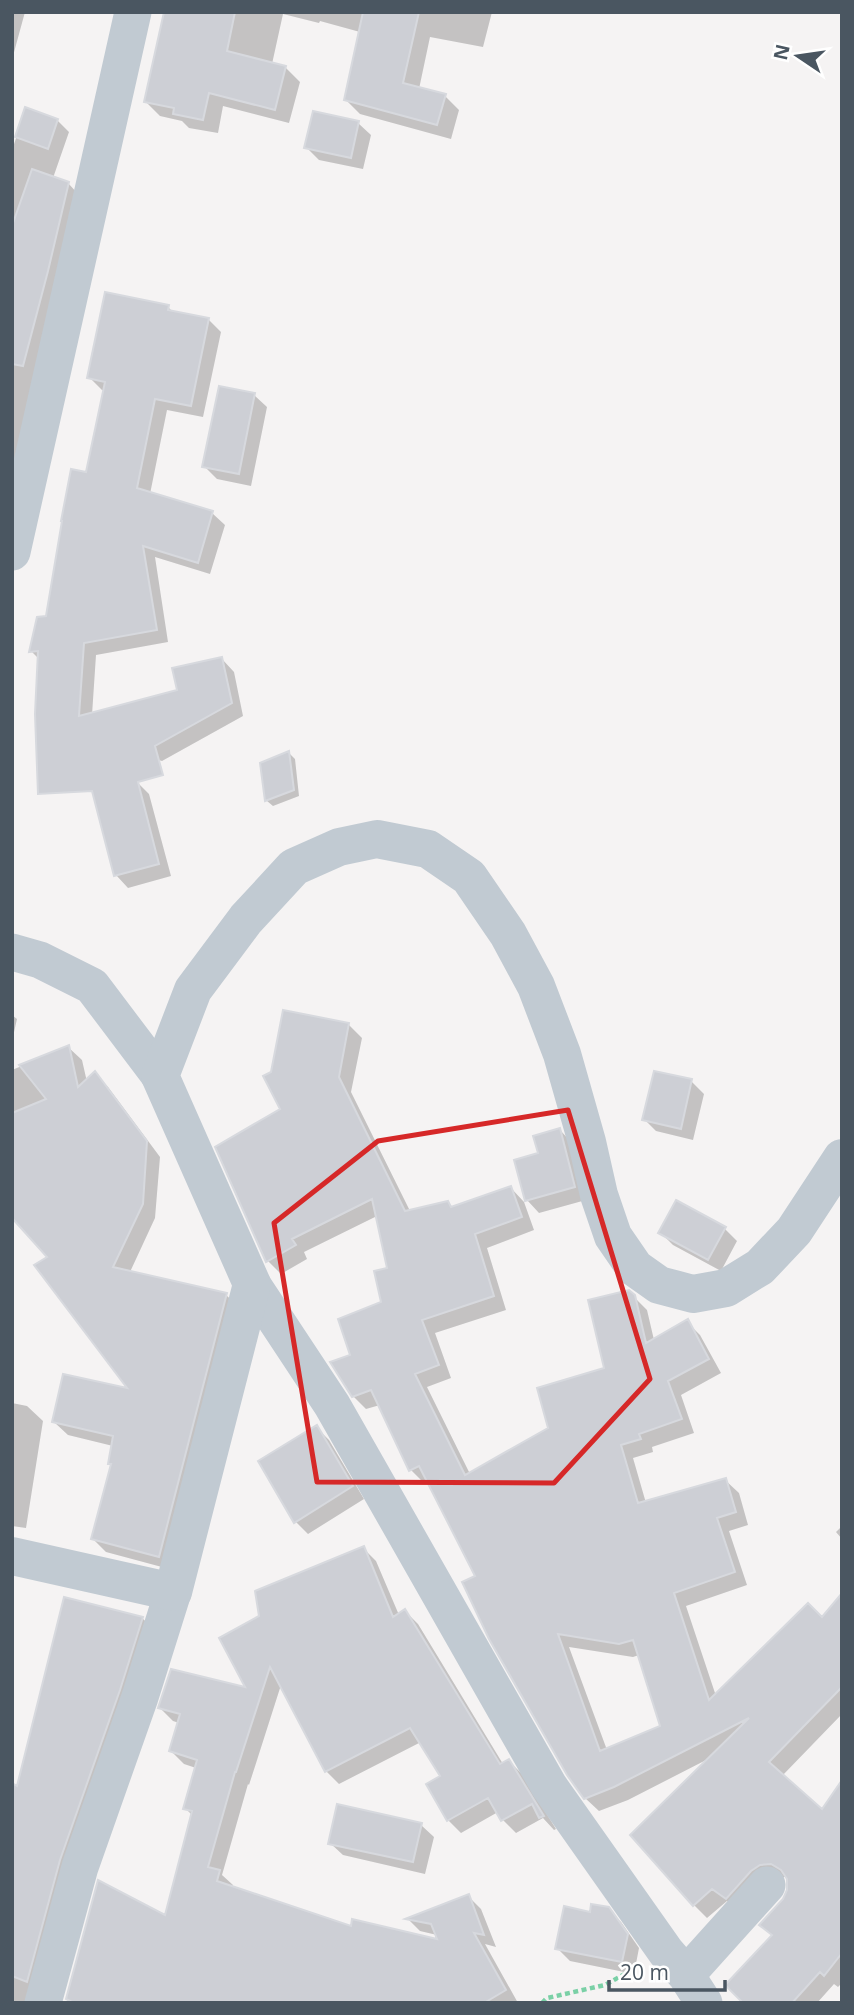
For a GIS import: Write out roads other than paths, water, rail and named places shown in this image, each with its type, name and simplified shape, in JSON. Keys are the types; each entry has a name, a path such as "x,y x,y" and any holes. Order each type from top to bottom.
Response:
{"street":[{"path":"12,552 133,12"},
{"path":"160,1076 193,990 246,919 294,867 339,847 377,839 428,849 469,877 508,934 536,986 562,1054 599,1195 613,1236 635,1268 659,1285 693,1294 726,1288 760,1267 794,1231 842,1158"},
{"path":"12,951 40,960 92,986 160,1076 252,1284 331,1405 550,1786 685,1977 767,1885"},
{"path":"43,2003 80,1867 140,1697 173,1592 252,1284"},
{"path":"12,1556 173,1592"}]}
